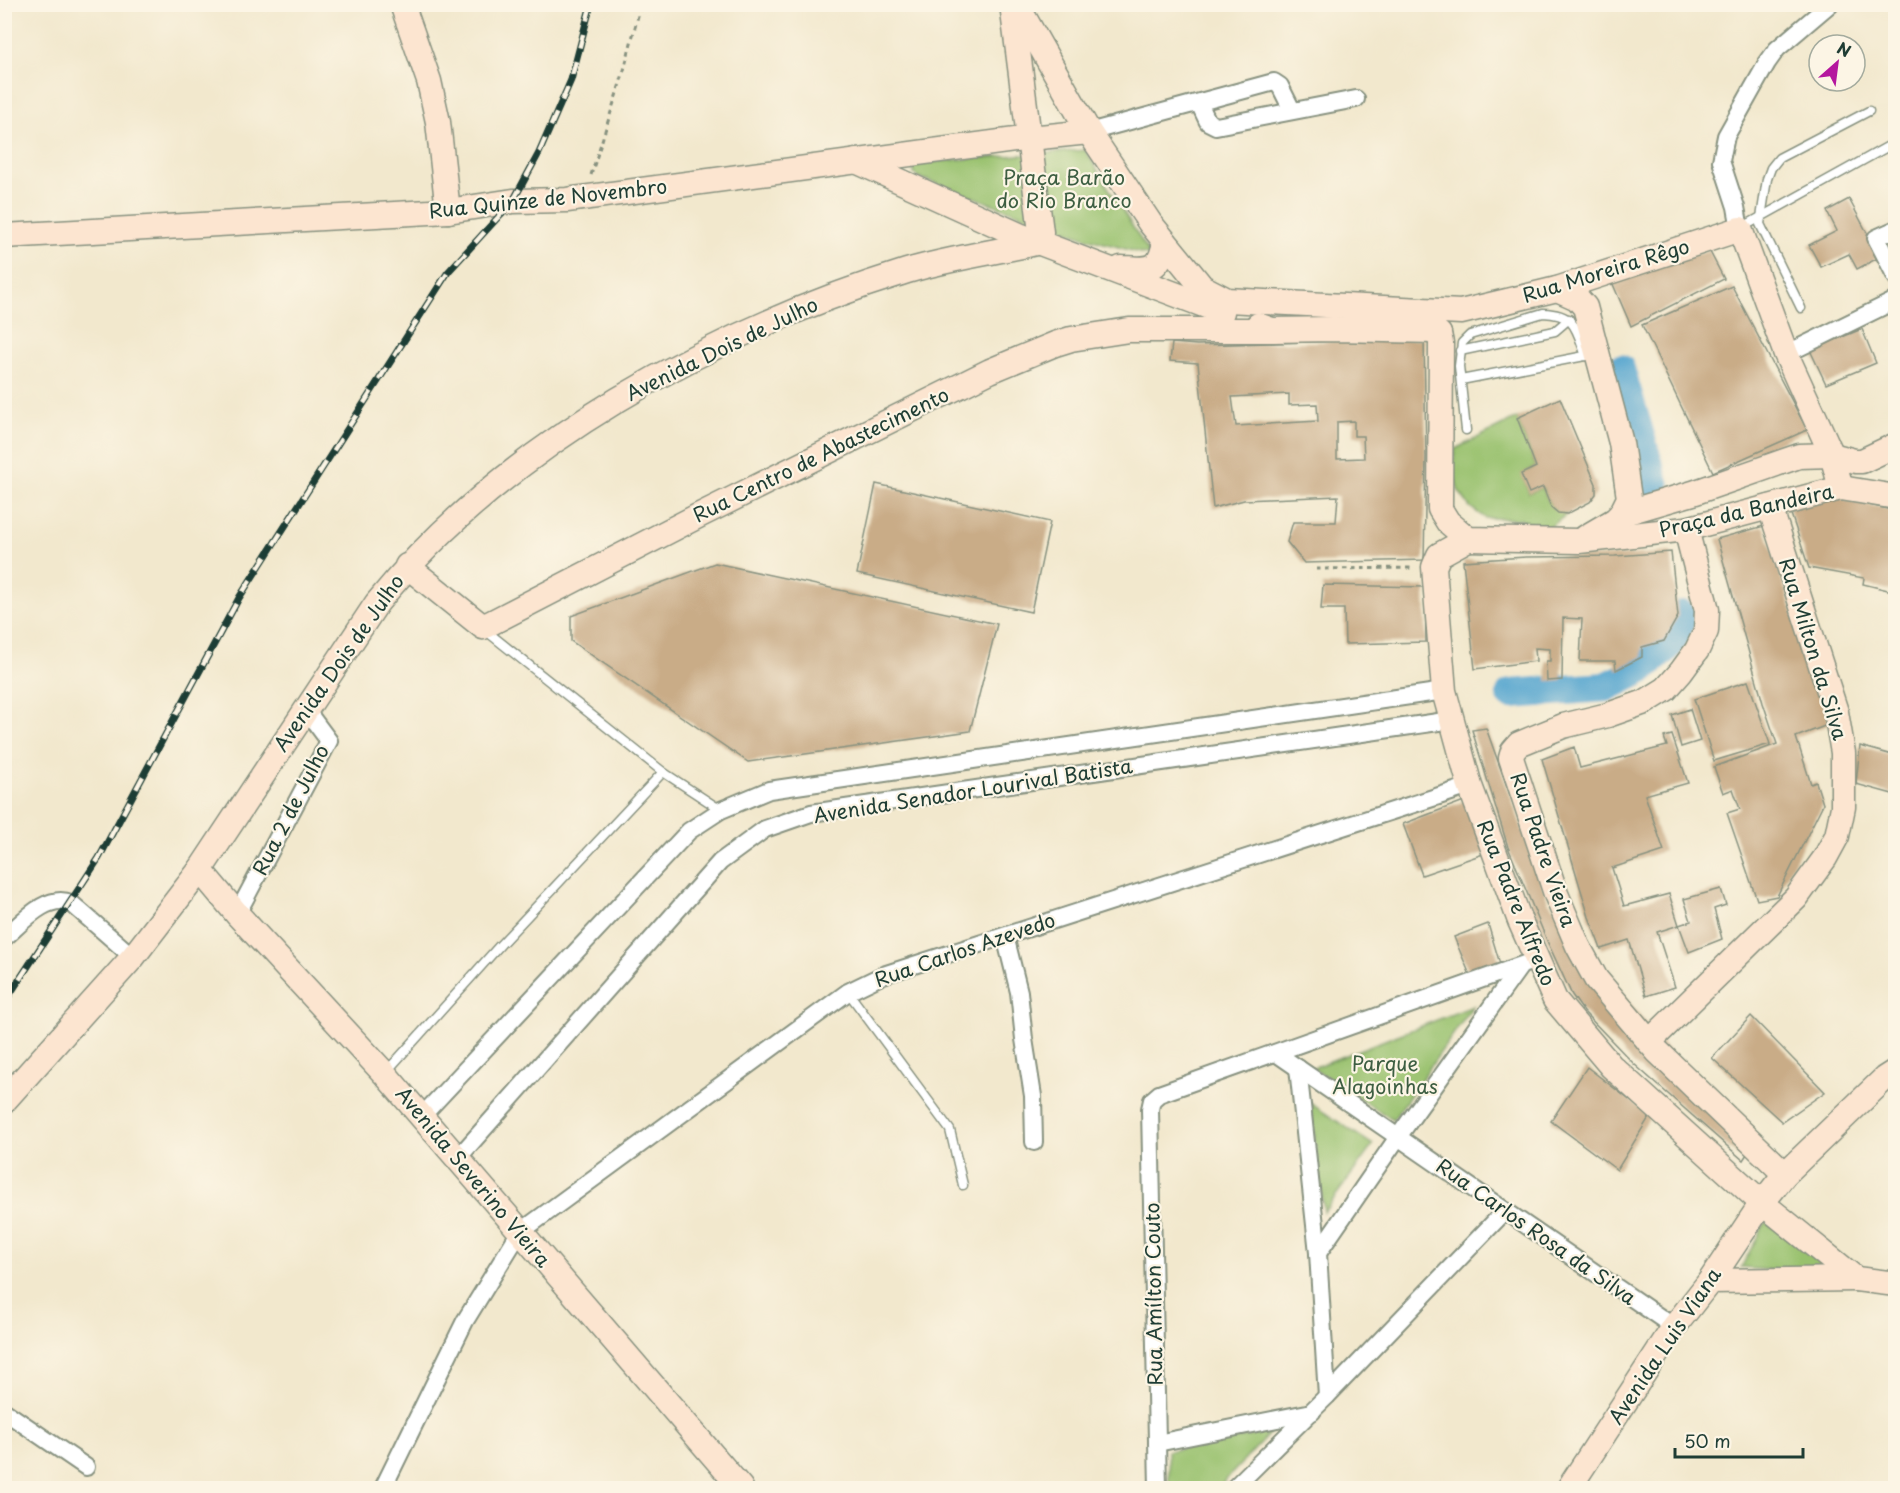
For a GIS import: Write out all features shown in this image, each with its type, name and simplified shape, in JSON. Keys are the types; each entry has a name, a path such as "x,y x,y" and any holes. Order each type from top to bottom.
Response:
{"street":[{"path":"402,4 429,81 438,122 448,211"},
{"path":"1012,4 1030,138 1041,232 1040,242"},
{"path":"1017,4 1089,132 1165,242 1202,287 1226,307"},
{"path":"1830,4 1777,49 1767,63 1726,136 1721,161 1736,207 1750,223 1786,354 1832,455 1841,488"},
{"path":"1089,132 1274,82 1280,86 1292,110"},
{"path":"1199,103 1209,122 1216,126 1356,99"},
{"name":"Rua Quinze de Novembro","path":"4,236 448,211 513,201 567,200 1089,132"},
{"path":"856,161 1019,235 1104,267 1226,307 1272,330 1436,331 1441,343 1439,500 1442,515 1468,539 1439,555 1434,567"},
{"name":"Rua Moreira Rêgo","path":"1226,307 1461,312 1557,289 1750,223"},
{"path":"1896,229 1876,238 1896,277"},
{"name":"Avenida Dois de Julho","path":"4,1101 133,957 200,870 377,603 407,566 485,495 565,432 651,380 747,332 813,303 909,271 1040,242"},
{"path":"1104,267 1152,268 1162,257 1165,242"},
{"path":"1557,289 1583,303 1592,355 1622,443 1629,498 1621,514"},
{"path":"1786,354 1896,300"},
{"path":"1439,334 1461,312"},
{"name":"Rua Centro de Abastecimento","path":"483,627 698,516 990,371 1055,344 1071,339 1129,330 1272,330"},
{"name":"Praça da Bandeira","path":"1579,541 1615,520 1621,514 1693,494 1799,456 1832,455 1855,462 1896,445"},
{"name":"Praça da Bandeira","path":"1468,539 1579,541 1686,529 1841,488 1896,497"},
{"name":"Rua Milton da Silva","path":"1649,1042 1796,898 1825,858 1837,836 1843,807 1844,753 1836,712 1770,507"},
{"name":"Rua Padre Vieira","path":"1686,529 1707,610 1706,631 1697,650 1681,672 1666,689 1645,702 1608,715 1563,726 1518,744 1511,758 1556,894 1578,946 1605,991 1649,1042 1785,1174"},
{"path":"407,566 483,627"},
{"name":"Rua Padre Alfredo","path":"1434,567 1444,692 1470,786 1527,964 1611,1066 1762,1203 1856,1279"},
{"name":"Avenida Senador Lourival Batista","path":"421,1117 690,831 721,810 769,790 1444,692"},
{"name":"Rua 2 de Julho","path":"237,914 329,741 306,710"},
{"name":"Avenida Senador Lourival Batista","path":"457,1159 720,862 765,829 812,813 1452,720"},
{"name":"Rua Carlos Azevedo","path":"519,1233 848,992 883,975 1470,786"},
{"name":"Avenida Severino Vieira","path":"200,870 237,914 384,1073 519,1233 741,1488"},
{"path":"4,938 44,905 63,900 71,903 133,957"},
{"path":"1005,936 1019,992 1024,1040 1034,1096 1034,1142"},
{"path":"1276,1053 1527,964"},
{"path":"1318,1253 1398,1137 1527,964"},
{"name":"Rua Carlos Rosa da Silva","path":"1276,1053 1674,1328"},
{"name":"Rua Amílton Couto","path":"1158,1488 1150,1109 1152,1100 1159,1094 1276,1053"},
{"path":"1298,1068 1318,1253 1327,1396"},
{"name":"Avenida Luis Viana","path":"1569,1488 1674,1328 1710,1281 1762,1203 1785,1174 1896,1071"},
{"path":"1234,1488 1312,1412 1505,1211"},
{"path":"383,1488 465,1321 519,1233"},
{"path":"1710,1281 1856,1279 1896,1284"},
{"path":"4,1411 86,1467"},
{"path":"1157,1443 1312,1412"}],"lane":[{"path":"1750,223 1771,168 1779,158 1869,111"},
{"path":"1750,223 1896,142"},
{"path":"1750,223 1761,228 1801,308"},
{"path":"1461,380 1592,355 1574,323 1554,314 1543,313 1470,335 1462,343 1460,351 1461,380 1466,430"},
{"path":"1460,351 1555,331 1569,319"},
{"path":"483,627 663,771 721,810"},
{"path":"384,1073 663,771"},
{"path":"848,992 950,1130 963,1185"}],"path":[{"path":"584,198 623,74 641,4"},
{"path":"1316,569 1434,567"}],"green space":[{"name":"Praça Barão do Rio Branco","path":"1085,150 1151,256 1086,238 914,174 914,167 917,163"},
{"path":"1517,418 1536,467 1522,474 1529,493 1543,487 1553,508 1567,514 1546,530 1535,532 1527,528 1521,519 1485,518 1470,507 1458,490 1453,471 1455,449"},
{"name":"Parque Alagoinhas","path":"1473,1006 1393,1120 1312,1068"},
{"path":"1310,1103 1373,1145 1324,1212"},
{"path":"1765,1222 1852,1276 1741,1268"},
{"path":"1271,1432 1218,1488 1169,1488 1168,1451"}],"building":[{"path":"1849,199 1880,257 1857,269 1849,254 1821,267 1809,245 1837,231 1827,211"},
{"path":"1709,250 1724,279 1631,326 1612,282"},
{"path":"1732,286 1807,430 1713,472 1642,325"},
{"path":"1862,329 1876,363 1826,384 1810,350"},
{"path":"1424,339 1426,457 1424,560 1304,563 1287,542 1293,522 1336,522 1338,496 1244,500 1213,508 1198,363 1170,361 1172,343 1197,345","holes":["1289,394 1289,405 1317,404 1318,421 1236,426 1232,397","1354,421 1354,436 1363,436 1364,458 1337,459 1337,422"]},
{"path":"1560,398 1596,484 1596,494 1590,502 1567,514 1558,513 1551,507 1543,487 1529,493 1521,474 1536,467 1517,418"},
{"path":"876,484 1050,522 1031,612 857,574"},
{"path":"1835,497 1896,511 1896,592 1863,584 1864,578 1809,568 1789,508"},
{"path":"1764,526 1830,724 1796,737 1811,784 1816,782 1823,804 1777,896 1757,900 1727,813 1740,809 1733,789 1723,793 1714,767 1777,744 1763,703 1717,539"},
{"path":"1671,552 1678,616 1664,641 1642,647 1642,657 1616,670 1615,661 1580,661 1582,619 1563,618 1562,680 1547,681 1546,661 1550,661 1550,649 1535,648 1536,661 1475,669 1463,561"},
{"path":"715,563 997,624 970,731 748,762 571,641 571,616"},
{"path":"1323,585 1425,587 1426,642 1345,644 1344,609 1321,609"},
{"path":"1748,681 1770,744 1714,761 1694,699"},
{"path":"1690,709 1700,741 1681,747 1672,715"},
{"path":"1486,728 1548,901 1749,1151 1743,1160 1634,1064 1584,1012 1572,995 1508,847 1472,730"},
{"path":"1672,735 1688,783 1645,795 1664,851 1612,868 1624,906 1669,894 1679,925 1657,932 1675,987 1646,996 1629,940 1601,949 1589,917 1542,759 1574,747 1580,768 1667,746 1664,737"},
{"path":"1860,746 1896,756 1896,795 1856,784"},
{"path":"1472,798 1489,852 1422,875 1403,824"},
{"path":"1721,889 1726,905 1714,909 1722,939 1689,952 1679,925 1691,921 1684,899"},
{"path":"1488,924 1500,964 1470,975 1454,937"},
{"path":"1751,1016 1825,1092 1782,1122 1712,1058"},
{"path":"1587,1067 1650,1116 1617,1170 1551,1121"}],"waterway":[{"path":"1620,369 1655,486"},
{"path":"1511,694 1606,687 1642,669 1671,643 1682,615"}],"railway":[{"path":"4,1003 99,858 239,598 448,272 513,201 539,153 571,80 591,4"}]}
